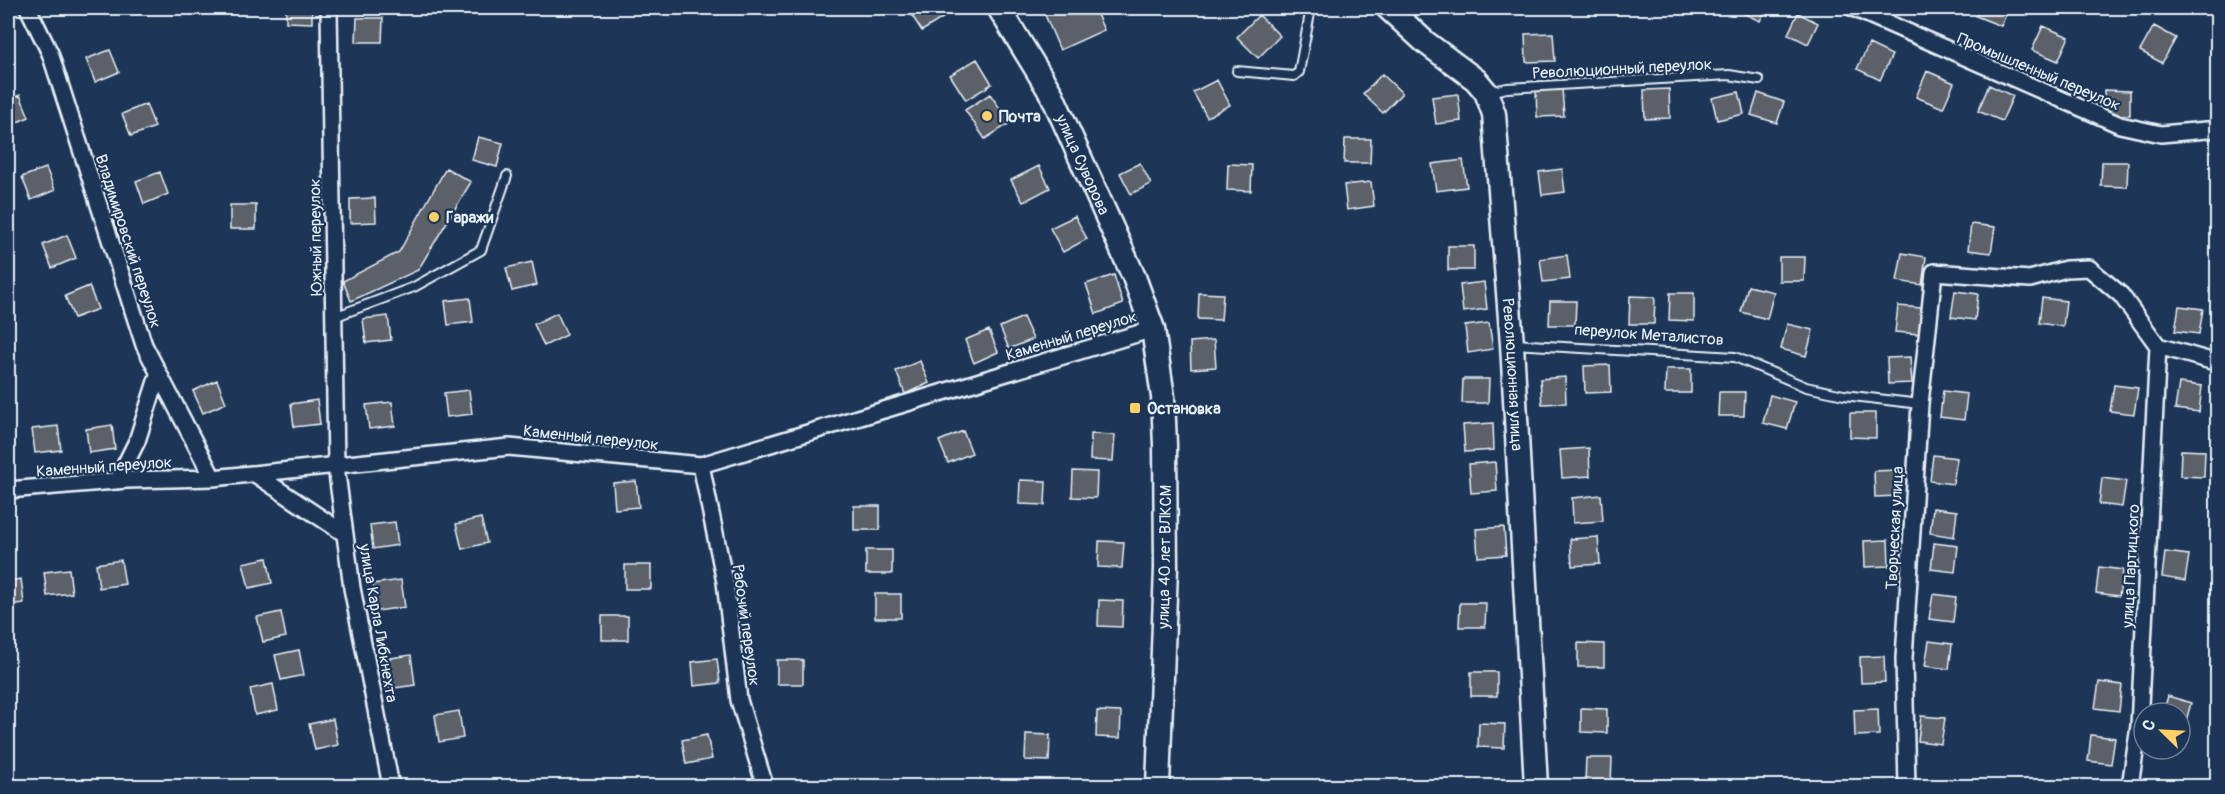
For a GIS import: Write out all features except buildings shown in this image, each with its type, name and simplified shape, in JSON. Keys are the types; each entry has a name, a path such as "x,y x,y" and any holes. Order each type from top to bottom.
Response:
{"street":[{"name":"Владимировский переулок","path":"28,8 50,53 144,345 213,478"},
{"name":"Южный переулок","path":"329,8 336,466"},
{"name":"улица Суворова","path":"999,8 1052,95 1134,277 1153,329"},
{"name":"Революционная улица","path":"1388,8 1425,42 1476,80 1486,92 1494,114 1512,344 1536,786"},
{"name":"Промышленный переулок","path":"1853,8 2120,125 2162,134 2217,129"},
{"name":"Творческая улица","path":"1907,786 1904,658 1920,404 1934,272 2030,279 2066,269 2089,268 2121,295 2158,346"},
{"name":"Каменный переулок","path":"8,490 117,481 213,478 509,447 701,465 1153,329"},
{"name":"улица 40 лет ВЛКСМ","path":"1153,329 1163,397 1165,445 1166,568 1158,786"},
{"path":"2158,346 2217,363"},
{"name":"улица Партицкого","path":"2130,786 2140,715 2158,346"},
{"path":"117,481 137,441 158,375"},
{"name":"Рабочий переулок","path":"701,465 725,582 739,700 765,786"},
{"name":"улица Карла Либкнехта","path":"336,466 352,588 391,786"},
{"path":"255,474 345,534"}],"lane":[{"path":"1237,71 1294,76 1299,72 1311,8"},
{"name":"Революционный переулок","path":"1486,92 1507,88 1729,75 1759,80"},
{"path":"334,317 414,287 481,250 507,177"},
{"name":"переулок Металистов","path":"1512,344 1735,357 1806,387 1844,396 1920,404"}],"place":[{"name":"Почта","path":"987,116"},
{"name":"Гаражи","path":"434,217"},
{"name":"Остановка","path":"1135,408"}]}
